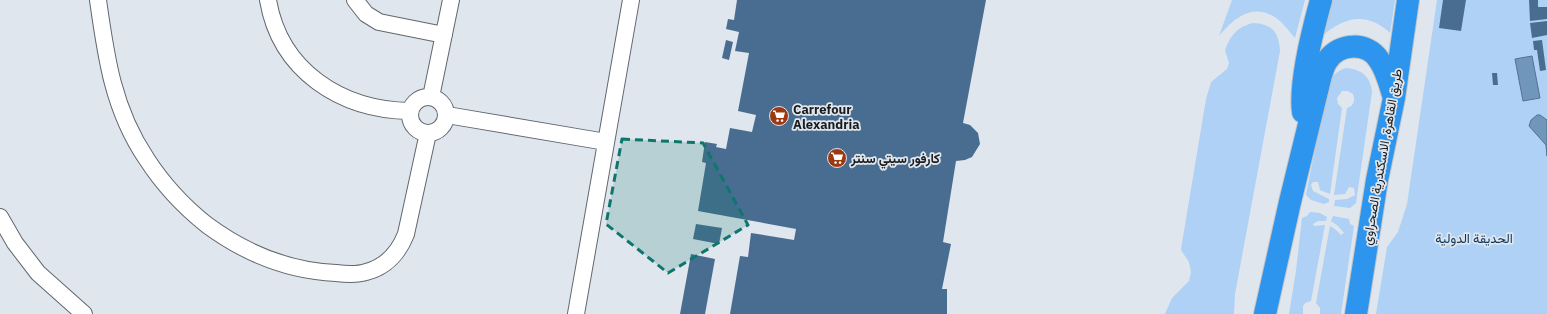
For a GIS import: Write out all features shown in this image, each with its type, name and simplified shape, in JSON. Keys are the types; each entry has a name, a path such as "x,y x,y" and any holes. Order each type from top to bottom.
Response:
{"highway":[{"path":"1308,130 1303,115 1302,99 1310,47 1321,0"},
{"name":"طريق القاهرة, الاسكندرية الصحراوي","path":"1356,314 1377,180 1394,98 1408,0"},
{"path":"1265,314 1288,210 1324,67 1332,54 1346,47 1361,47 1374,54 1383,67 1394,98"}],"street":[{"path":"98,0 106,57 115,92 128,126 145,158 167,187 193,213 238,244 272,260 309,270 346,274 365,273 377,268 387,261 399,249 406,234 428,133"},
{"path":"268,0 274,26 280,38 298,64 321,84 335,93 364,105 387,110 410,111"},
{"path":"355,0 366,14 379,22 444,35"},
{"path":"431,97 451,0"},
{"path":"576,314 631,0"},
{"path":"431,97 442,103 447,116 442,127 428,133 414,127 410,117 410,111 419,99 431,97"},
{"path":"447,116 606,142"},
{"path":"0,217 15,243 38,273 84,314"}],"highlighted area":[{"path":"622,139 703,143 748,225 668,273 606,224"}],"green space":[{"path":"1232,0 1305,0 1295,38 1276,18 1265,12 1257,11 1250,12 1236,19 1219,36"},
{"path":"1331,0 1395,0 1390,33 1382,26 1373,22 1356,19 1338,25 1322,37"},
{"name":"الحديقة الدولية","path":"1437,0 1547,0 1547,314 1376,314 1387,247 1398,232 1407,204"},
{"path":"1253,23 1265,25 1273,30 1278,39 1280,51 1235,294 1234,314 1165,314 1172,298 1189,281 1191,272 1189,262 1181,250 1206,99 1211,82 1227,69 1229,63 1225,50 1232,36 1239,29"},
{"path":"1346,68 1361,72 1370,82 1372,92 1356,203 1350,208 1334,206 1335,200 1347,199 1355,195 1354,188 1349,187 1345,194 1334,195 1347,108 1352,105 1354,101 1353,94 1348,91 1342,91 1337,98 1338,104 1342,108 1330,194 1320,190 1318,182 1313,182 1311,185 1313,191 1329,199 1329,202 1324,204 1311,200 1306,195 1327,86 1335,74"},
{"path":"1310,212 1320,213 1327,217 1326,221 1318,221 1313,224 1314,226 1325,225 1311,301 1305,303 1303,306 1303,314 1289,314 1302,218 1307,216"},
{"path":"1333,216 1349,219 1350,224 1354,226 1341,314 1320,314 1320,308 1316,303 1330,226 1341,235 1344,233 1331,221"}],"shaded area":[{"path":"1532,56 1540,98 1523,101 1515,59"},
{"path":"1537,115 1540,115 1547,120 1547,156 1546,145 1529,126 1531,120"}],"building":[{"name":"كارفور سيتي سنتر","path":"737,0 986,0 963,123 970,125 978,133 980,144 972,157 965,160 956,161 943,242 951,244 942,289 947,289 947,314 730,314 740,256 748,257 751,233 794,240 796,229 698,211 706,163 702,162 705,142 717,144 716,147 726,149 730,128 752,132 756,115 738,111 749,53 735,51 739,32 726,29 728,19 734,20"},
{"path":"1443,0 1466,0 1461,31 1439,28"},
{"path":"1529,0 1538,0 1538,7 1547,7 1547,19 1530,21"},
{"path":"1547,21 1547,35 1532,38 1530,23"},
{"path":"726,40 733,42 729,60 722,58"},
{"path":"1542,40 1546,70 1540,71 1537,50 1534,50 1533,41"},
{"path":"1492,73 1497,73 1498,85 1493,85"},
{"path":"696,224 722,228 719,244 693,239"},
{"path":"691,254 715,259 705,314 680,314"}],"place":[{"name":"Carrefour Alexandria","path":"779,116"},
{"name":"كارفور سيتي سنتر","path":"837,158"}]}
